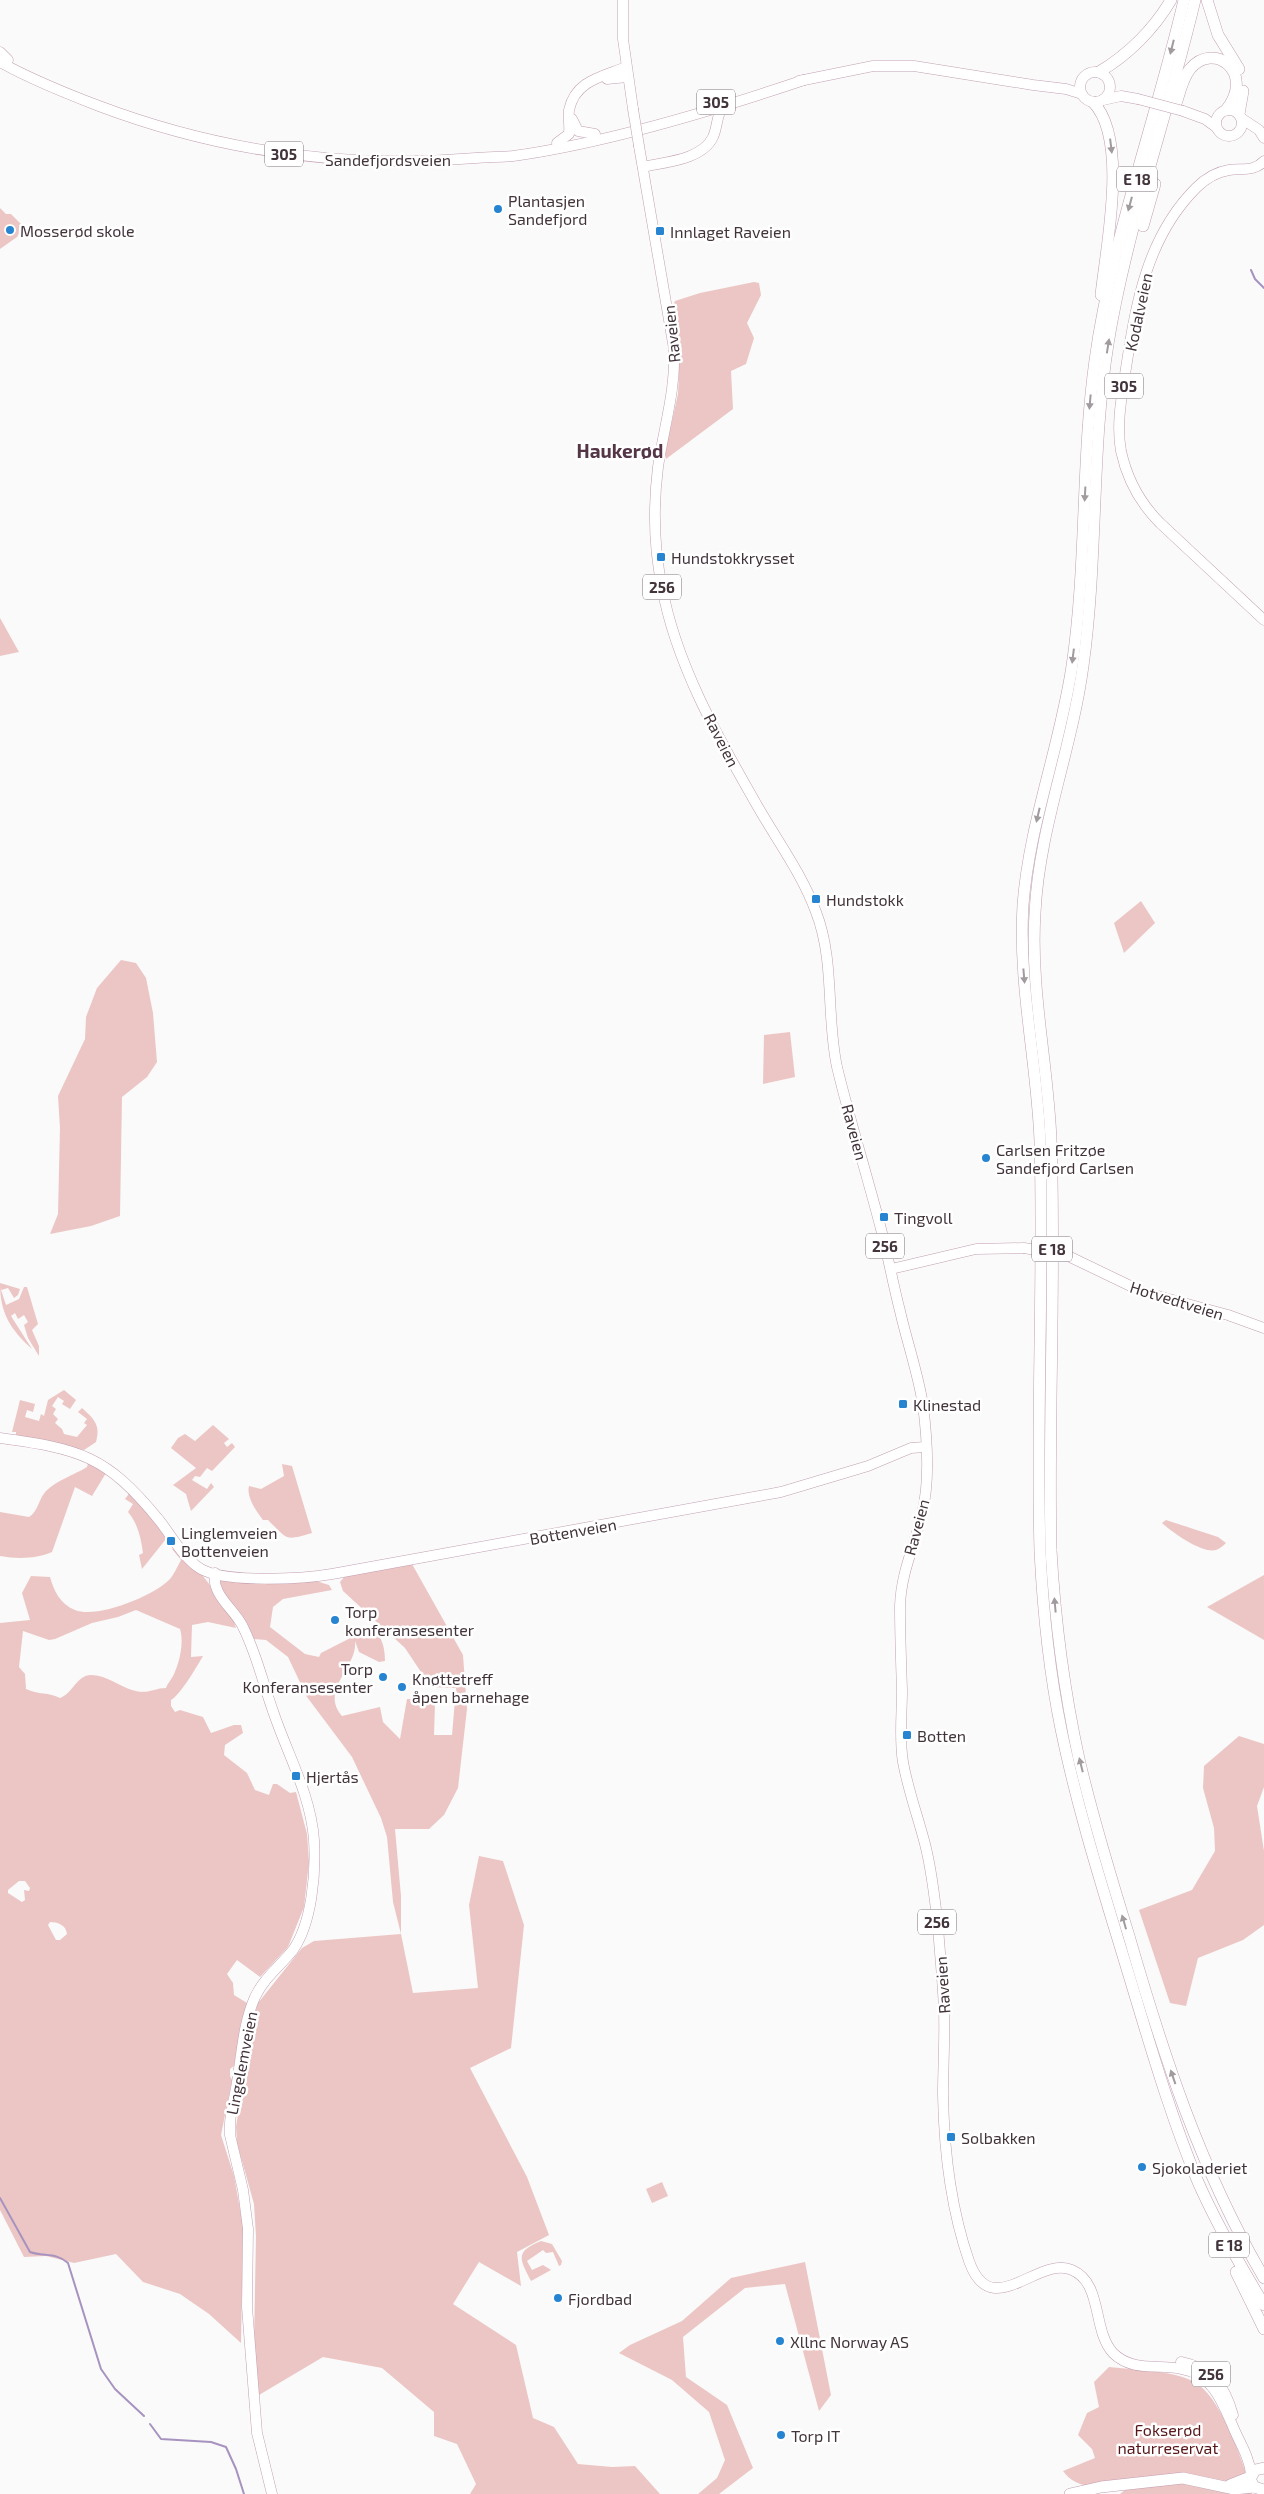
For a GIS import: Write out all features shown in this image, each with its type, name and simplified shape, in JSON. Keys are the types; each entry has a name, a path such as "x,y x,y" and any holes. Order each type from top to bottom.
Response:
{"highway":[{"path":"1099,72 1142,38 1171,0"},
{"name":"E 18","path":"1184,0 1111,277 1095,359 1089,421 1079,591 1072,662 1063,715 1032,839 1023,909 1023,969 1038,1111 1041,1180 1039,1486 1042,1580 1054,1694 1078,1800 1156,2063 1199,2183 1230,2247 1264,2305"},
{"name":"E 18","path":"1194,0 1111,327 1099,422 1091,590 1084,656 1074,718 1044,841 1035,909 1035,968 1049,1108 1052,1180 1050,1468 1053,1579 1066,1691 1079,1760 1099,1834 1170,2068 1200,2148 1236,2227 1264,2278"},
{"path":"1207,0 1218,35 1242,76 1240,116"},
{"name":"E 18","path":"1111,327 1117,320 1126,280 1139,240 1182,82 1195,64 1207,59 1219,60 1228,64 1236,74 1237,92 1223,112"},
{"path":"1095,359 1092,350 1106,248 1113,170 1108,126 1098,101"},
{"path":"1199,2183 1200,2195 1264,2329"},
{"name":"E 18","path":"1236,2227 1246,2238 1264,2269"},
{"path":"1065,2494 1182,2478 1209,2484 1233,2485 1255,2482 1257,2468 1263,2468"},
{"path":"1094,2494 1120,2485"}],"main road":[{"path":"623,0 622,32 626,72"},
{"name":"Sandefjordsveien","path":"2,58 62,93 188,135 287,154 375,162 512,156 571,145 699,112 804,80"},
{"name":"Sandefjordsveien","path":"478,158 595,134 804,80 851,70 893,65 936,68 1066,89 1082,94"},
{"path":"595,134 582,133 574,127 572,119 575,102 584,89 597,81 626,72"},
{"path":"557,143 569,134 569,111 578,90 592,79 626,72"},
{"name":"Raveien","path":"626,72 670,314 675,363 671,402 658,472 655,507 657,552 664,601 682,655 700,697 757,806 803,882 819,922 826,954 831,1026 837,1066 920,1389 925,1447 924,1505 905,1567 900,1596 901,1740 906,1778 929,1865 937,1925 944,2010 943,2097 947,2147 966,2239 966,2248 973,2271 986,2284 996,2288 1006,2288 1049,2269 1063,2267 1074,2270 1084,2278 1090,2289 1100,2332 1110,2349"},
{"path":"1098,101 1110,92 1108,78 1099,72"},
{"name":"305","path":"1083,78 1090,73 1099,72"},
{"path":"1082,94 1080,86 1083,78"},
{"name":"Sandefjordsveien","path":"998,79 1066,83 1083,78"},
{"path":"1110,85 1138,98 1206,119 1226,137 1243,131 1252,132 1264,138"},
{"name":"305","path":"1082,94 1098,101"},
{"path":"1098,101 1121,96 1138,98"},
{"name":"305","path":"642,163 694,155 706,148 712,140 718,115 724,104"},
{"path":"1183,111 1223,112 1233,110 1259,130 1264,138"},
{"name":"305","path":"642,163 701,147 710,137 713,126 709,116 699,112"},
{"path":"1216,127 1216,120 1223,112"},
{"path":"1236,135 1242,126 1240,116"},
{"name":"Kodalveien","path":"1264,161 1253,169 1222,172 1203,182 1183,202 1162,233 1148,263 1140,293 1124,382 1120,432 1121,450 1128,476 1145,507 1160,524 1264,620"},
{"name":"Hotvedtveien","path":"890,1269 976,1249 1024,1248 1066,1254 1143,1292 1228,1315 1264,1328"},
{"path":"0,1438 71,1450 91,1458 109,1469 134,1490 194,1564 201,1569 215,1573"},
{"name":"Bottenveien","path":"215,1573 284,1579 332,1574 781,1492 868,1466 911,1448 925,1447"},
{"name":"Lingelemveien","path":"215,1573 216,1589 237,1617 255,1655 273,1714 296,1770 309,1812 314,1838 310,1900 306,1923 292,1950 266,1979 252,2003 246,2021 230,2123 230,2135 243,2190 248,2229 248,2307 258,2433 272,2494"},
{"name":"256","path":"1110,2349 1130,2360 1182,2362 1195,2365 1216,2377 1225,2391 1245,2444 1263,2468"},
{"name":"256","path":"1110,2349 1120,2360 1129,2363 1182,2369 1192,2372 1208,2382 1222,2402 1248,2458 1255,2482"}],"green space":[{"name":"Mosserød skole","path":"0,208 6,214 11,214 23,226 17,237 0,249"},
{"path":"754,282 759,283 761,295 747,323 754,338 746,364 731,371 733,409 666,459 665,453 678,394 679,374 673,305 675,301 700,293"},
{"path":"0,618 19,652 0,656"},
{"path":"1141,901 1155,923 1124,953 1114,923"},
{"path":"121,960 136,963 146,978 153,1013 157,1062 147,1077 122,1097 120,1216 91,1226 50,1234 58,1214 60,1128 58,1096 85,1039 86,1017 97,988"},
{"path":"790,1032 795,1077 763,1084 764,1035"},
{"path":"0,1283 20,1289 18,1295 14,1298 8,1288 1,1290 6,1305 19,1299 24,1287 27,1287 38,1324 32,1330 39,1346 39,1356 28,1338 24,1325 28,1322 24,1315 18,1319 15,1313 11,1316 32,1349 8,1320 0,1294"},
{"path":"64,1390 76,1400 70,1409 62,1404 64,1401 58,1397 52,1406 56,1409 53,1414 58,1419 55,1423 62,1429 64,1434 77,1437 87,1425 84,1423 87,1419 78,1412 82,1408 97,1427 96,1442 84,1450 16,1437 16,1432 12,1432 20,1400 35,1404 33,1412 27,1410 25,1417 39,1421 41,1414 44,1416 48,1400"},
{"path":"213,1425 229,1439 224,1443 227,1447 232,1443 235,1447 212,1471 207,1468 200,1477 195,1476 192,1480 207,1489 211,1483 214,1487 191,1511 186,1494 173,1485 196,1468 171,1448 178,1438 185,1434 195,1441"},
{"path":"88,1463 106,1473 92,1496 75,1487 52,1552 26,1558 0,1556 0,1512 29,1517 50,1487 87,1467"},
{"path":"282,1464 292,1466 312,1533 291,1538 287,1537 268,1520 263,1520 255,1509 249,1495 249,1486 261,1489 284,1476"},
{"path":"131,1491 166,1539 142,1569 139,1555 143,1553 140,1537 137,1526 128,1512 133,1504 125,1499"},
{"path":"1166,1520 1218,1537 1226,1543 1216,1550 1195,1546 1162,1523"},
{"path":"178,1546 211,1586 227,1608 236,1628 208,1622 192,1625 191,1657 203,1656 184,1687 171,1700 171,1706 175,1712 180,1710 203,1717 211,1733 234,1725 241,1725 243,1733 225,1745 224,1755 247,1773 255,1790 269,1795 273,1784 277,1784 290,1793 296,1792 307,1834 309,1862 304,1907 288,1947 260,1977 237,1960 227,1974 233,1983 234,1995 247,2003 241,2023 234,2066 230,2069 232,2080 221,2135 234,2176 243,2226 241,2343 209,2314 180,2294 143,2282 116,2254 74,2263 46,2256 24,2257 0,2210 0,1623 30,1620 22,1593 31,1576 50,1577 58,1596 65,1604 75,1610 85,1612 110,1609 138,1599 151,1593 172,1576 181,1560 172,1549","holes":["136,1610 180,1629 182,1640 180,1657 174,1674 166,1688 147,1692 138,1691 97,1675 91,1675 82,1678 68,1693 60,1698 26,1689 25,1674 19,1667 23,1631 49,1640 55,1639 92,1623 118,1617","19,1881 25,1881 30,1888 29,1891 24,1890 25,1900 22,1902 8,1893 8,1890","50,1922 59,1923 65,1928 67,1934 60,1940 56,1940 48,1925"]},
{"path":"412,1564 463,1655 467,1709 458,1788 444,1815 429,1829 395,1829 401,1896 401,1934 393,1902 387,1837 381,1818 352,1757 307,1697 288,1657 266,1640 254,1639 218,1592 215,1574 306,1578 329,1585 332,1590 283,1599 273,1607 270,1627 305,1654 319,1657 321,1653 370,1628 374,1631 382,1642 385,1661 379,1662 359,1652 355,1641 351,1660 337,1688 336,1706 342,1716 380,1707 383,1722 400,1739 407,1699 420,1699 421,1703 435,1703 434,1735 452,1735 455,1700 457,1700 456,1688 431,1687 405,1648 343,1591 340,1582 345,1576"},
{"path":"1264,1575 1264,1640 1207,1607"},
{"path":"1239,1736 1264,1744 1264,1787 1257,1806 1264,1851 1264,1925 1243,1940 1198,1958 1186,2006 1170,2003 1139,1910 1192,1890 1215,1851 1214,1828 1203,1788 1204,1766"},
{"path":"479,1856 503,1861 524,1925 511,2048 470,2068 527,2177 549,2235 517,2252 521,2286 479,2262 453,2304 516,2345 533,2418 554,2427 578,2464 612,2467 635,2466 660,2494 470,2494 476,2484 457,2444 434,2436 434,2412 382,2368 323,2357 259,2395 254,2342 256,2236 254,2204 237,2143 236,2127 252,2023 258,2003 302,1948 314,1941 401,1934 413,1993 478,1988 469,1905"},
{"path":"662,2182 668,2196 652,2203 646,2189"},
{"path":"541,2241 552,2244 562,2261 561,2265 559,2266 553,2252 546,2253 543,2250 527,2261 532,2270 543,2265 551,2270 531,2281 522,2262 523,2253 532,2245"},
{"path":"805,2262 831,2395 819,2411 785,2284 745,2288 683,2337 686,2377 727,2405 753,2468 719,2494 698,2494 717,2478 725,2460 709,2412 672,2380 619,2353 630,2345 682,2321 731,2278"},
{"name":"Fokserød naturreservat","path":"1109,2367 1180,2376 1199,2385 1216,2406 1232,2436 1252,2494 1120,2494 1125,2490 1091,2487 1075,2482 1069,2477 1063,2471 1095,2458 1092,2449 1078,2435 1087,2413 1099,2407 1094,2382"}],"waterway":[{"path":"1251,270 1255,279 1264,288"},
{"path":"0,2198 30,2252 59,2257 68,2263 101,2369 115,2389 144,2416"},
{"path":"150,2424 161,2439 211,2442 226,2447 244,2494"}],"place":[{"name":"Plantasjen Sandefjord","path":"498,209"},
{"name":"Mosserød skole","path":"10,230"},
{"name":"Innlaget Raveien","path":"660,231"},
{"name":"Hundstokkrysset","path":"661,557"},
{"name":"Hundstokk","path":"816,899"},
{"name":"Carlsen Fritzøe Sandefjord Carlsen","path":"986,1158"},
{"name":"Tingvoll","path":"884,1217"},
{"name":"Klinestad","path":"903,1404"},
{"name":"Linglemveien Bottenveien","path":"171,1541"},
{"name":"Torp konferansesenter","path":"335,1620"},
{"name":"Torp Konferansesenter","path":"383,1677"},
{"name":"Knøttetreff åpen barnehage","path":"402,1687"},
{"name":"Botten","path":"907,1735"},
{"name":"Hjertås","path":"296,1776"},
{"name":"Solbakken","path":"951,2137"},
{"name":"Sjokoladeriet","path":"1142,2167"},
{"name":"Fjordbad","path":"558,2298"},
{"name":"Xllnc Norway AS","path":"780,2341"},
{"name":"Torp IT","path":"781,2435"}],"district":[{"name":"Haukerød","path":"620,450"}]}
